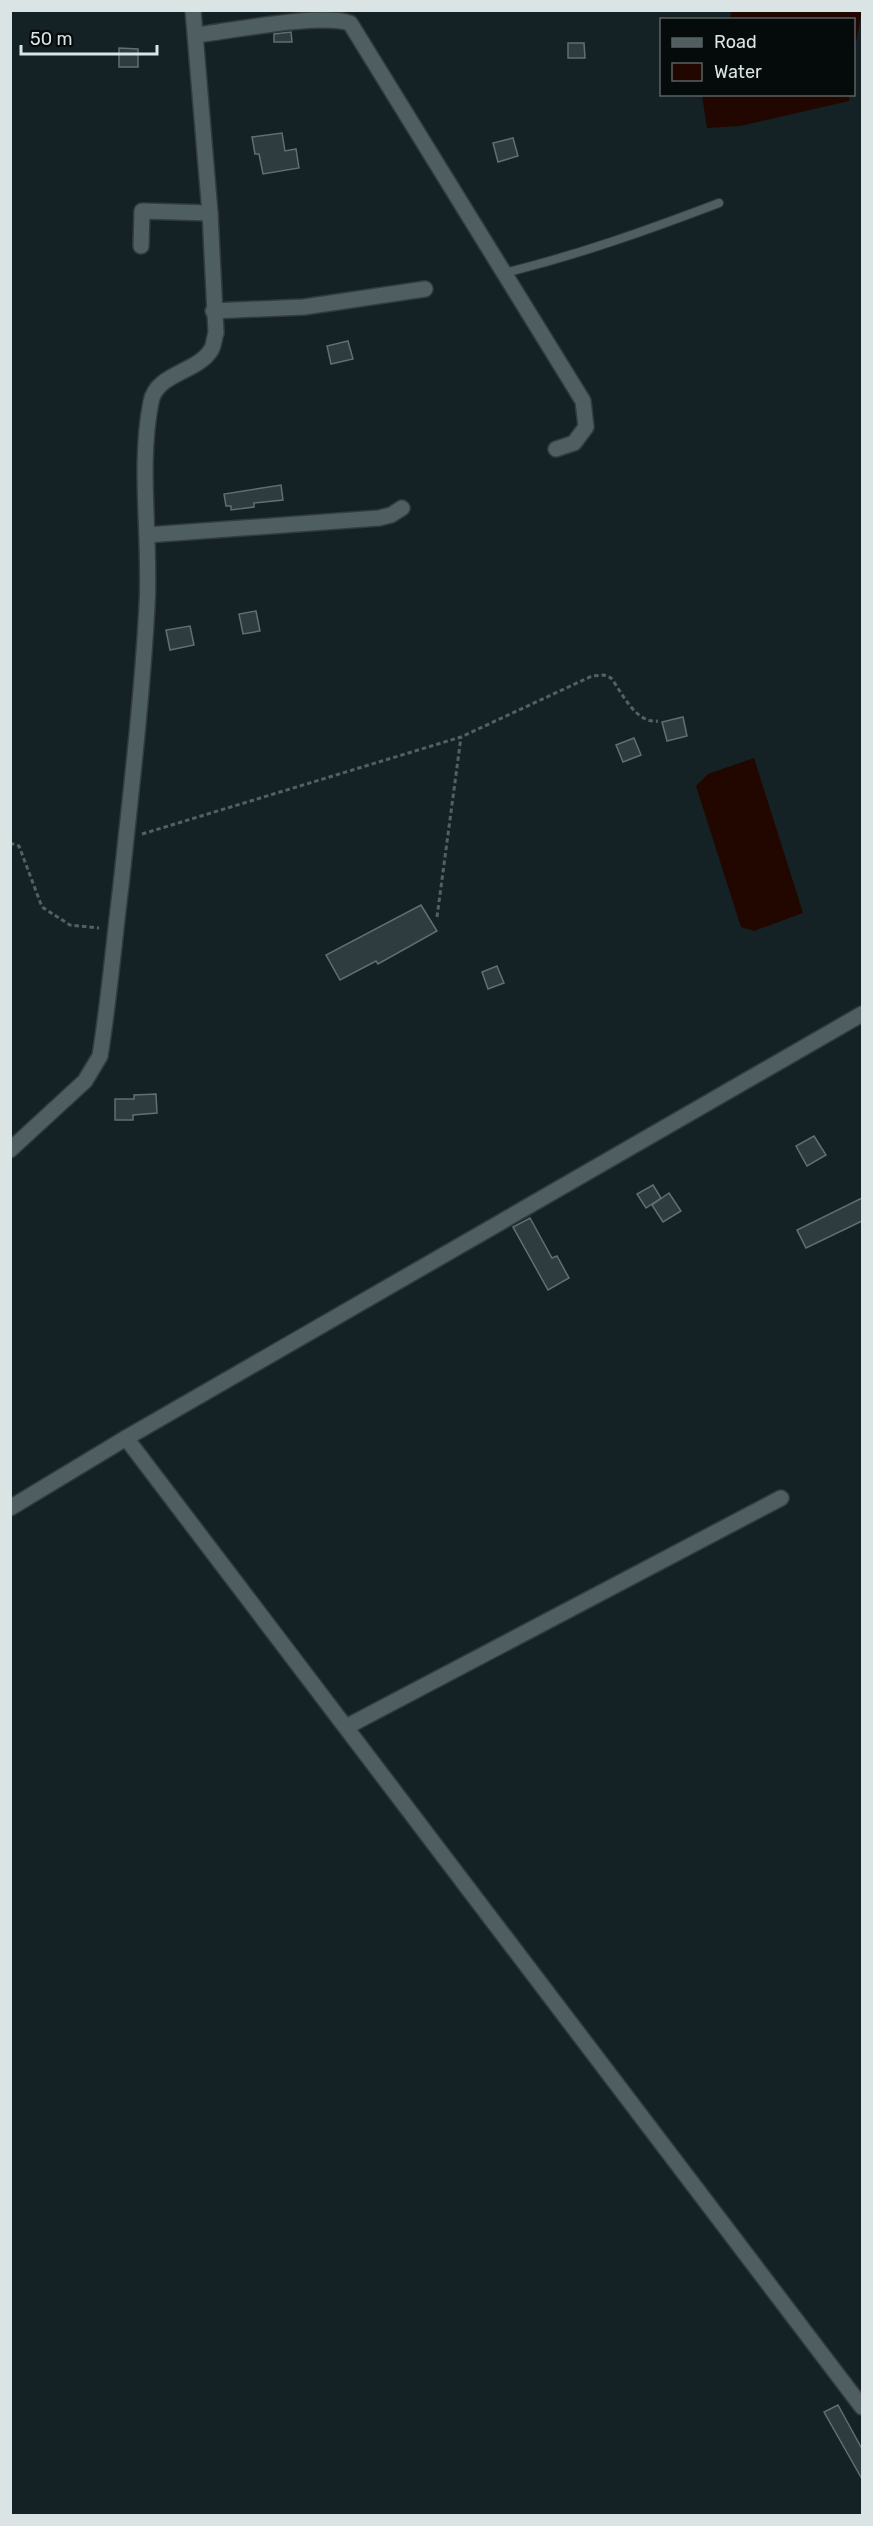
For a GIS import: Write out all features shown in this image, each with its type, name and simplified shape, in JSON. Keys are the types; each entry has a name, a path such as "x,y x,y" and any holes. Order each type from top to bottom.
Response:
{"street":[{"path":"10,1150 85,1081 100,1056 142,693 147,604 147,422 151,398 158,387 199,364 211,350 216,333 213,311 210,213 193,10"},
{"path":"196,35 340,19 350,22 583,401 586,427 574,442 556,450"},
{"path":"141,246 142,211 210,213"},
{"path":"213,311 304,307 425,289"},
{"path":"147,535 379,518 391,515 402,508"},
{"path":"10,1508 126,1438 862,1014"},
{"path":"126,1438 862,2407"},
{"path":"346,1727 781,1498"}],"lane":[{"path":"504,273 558,260 620,240 719,203"}],"path":[{"path":"126,839 461,737 592,676 604,675 611,678 642,719 650,722 658,721"},
{"path":"437,917 461,737"},
{"path":"10,843 19,846 42,907 70,925 116,930"}],"water":[{"path":"731,10 862,11 855,47 855,18 730,18"},
{"path":"702,96 849,96 849,101 740,126 707,128"},
{"path":"754,758 803,913 754,931 741,927 696,786 708,774"}],"building":[{"path":"291,32 292,42 274,42 274,34"},
{"path":"568,43 584,43 585,58 568,58"},
{"path":"119,48 138,49 138,67 119,67"},
{"path":"282,133 285,151 296,149 299,168 263,174 259,154 255,154 252,137"},
{"path":"513,138 518,156 498,162 493,143"},
{"path":"348,341 353,359 331,364 327,346"},
{"path":"281,485 283,500 254,503 254,507 231,510 231,506 226,506 224,494"},
{"path":"256,611 260,631 243,634 239,614"},
{"path":"190,626 194,645 170,650 166,630"},
{"path":"683,717 687,736 667,741 662,722"},
{"path":"634,738 641,755 623,762 616,745"},
{"path":"421,905 437,931 378,964 376,961 340,980 326,955"},
{"path":"497,966 504,983 488,989 482,972"},
{"path":"156,1094 157,1113 133,1115 133,1120 115,1120 115,1099 134,1099 134,1095"},
{"path":"814,1136 826,1155 807,1166 796,1146"},
{"path":"653,1185 661,1198 646,1208 637,1194"},
{"path":"669,1193 681,1211 663,1222 652,1205"},
{"path":"862,1198 862,1221 806,1248 797,1230"},
{"path":"530,1218 552,1258 557,1256 569,1278 548,1290 513,1227"},
{"path":"838,2405 862,2449 862,2479 824,2412"}]}
